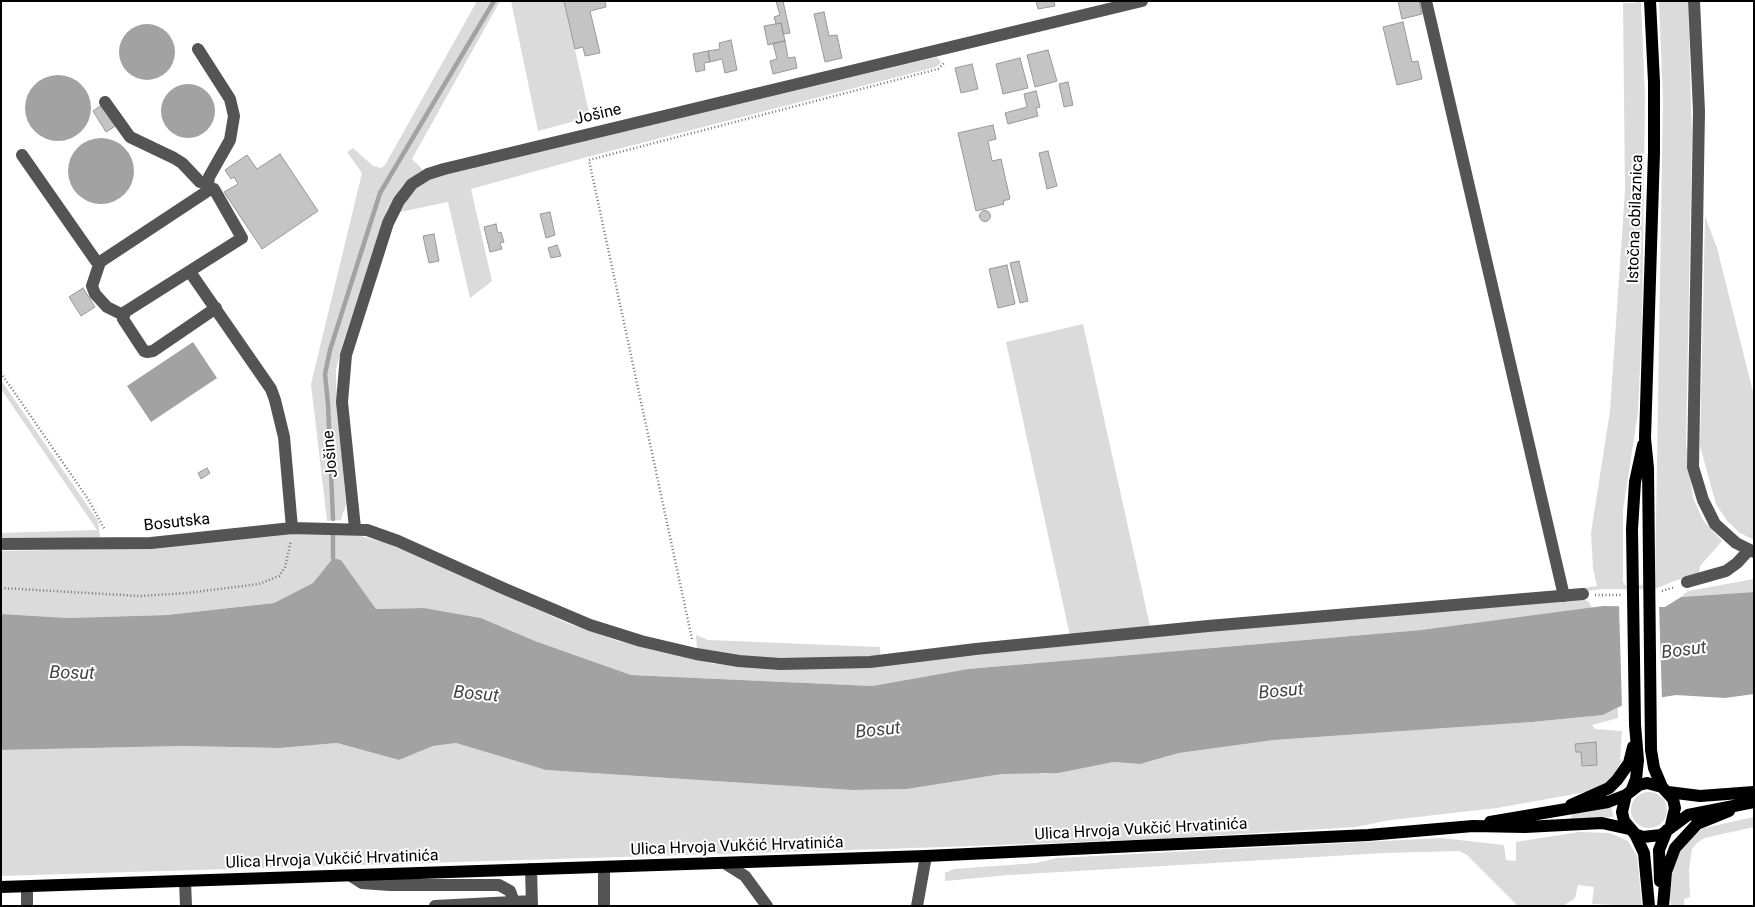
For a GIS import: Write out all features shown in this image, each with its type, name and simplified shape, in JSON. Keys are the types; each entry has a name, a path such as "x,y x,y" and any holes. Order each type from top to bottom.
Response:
{"main road":[{"name":"Istočna obilaznica","path":"1650,1 1654,82 1654,152 1645,438 1648,468 1652,759 1665,790"},
{"name":"Istočna obilaznica","path":"1635,726 1632,566 1635,482 1645,438"},
{"path":"1635,726 1638,769 1622,812 1644,853 1649,906"},
{"path":"1563,810 1609,788 1618,780 1629,763 1635,726"},
{"path":"1629,792 1647,784 1665,790 1700,796 1754,792"},
{"path":"1663,906 1659,856 1661,841 1669,827 1675,808 1665,790"},
{"name":"Ulica Hrvoja Vukčić Hrvatinića","path":"1474,826 1509,818 1608,802 1629,792"},
{"path":"1632,831 1652,837 1680,818 1696,813 1750,803"},
{"path":"1663,906 1670,858 1681,839 1697,824 1750,803"},
{"name":"Ulica Hrvoja Vukčić Hrvatinića","path":"1,887 926,856 1368,835 1474,826 1525,827 1602,823 1632,831"}],"street":[{"name":"Jošine","path":"355,528 342,402 346,355 388,223 399,201 412,184 428,174 444,168 1142,1"},
{"path":"1426,1 1564,596"},
{"path":"1687,582 1726,571 1751,551 1736,544 1716,524 1703,500 1693,467 1699,111 1694,1"},
{"path":"123,315 107,308 95,294 92,286 100,262 208,187 209,177 230,140 234,116 230,100 198,49"},
{"path":"106,102 130,137 174,158 200,182 214,189 242,238 123,315"},
{"path":"22,155 96,260 100,262"},
{"path":"190,272 271,389 276,400 284,437 292,528"},
{"path":"123,315 123,319 144,351 147,352 153,351 216,308"},
{"name":"Bosutska","path":"1,544 108,544 186,540 292,528 355,528 367,530 398,541 590,625 641,641 693,654 739,661 780,664 870,662 976,649 1198,627 1583,594"},
{"path":"917,906 926,856"},
{"path":"726,864 745,876 767,906"},
{"path":"604,867 604,906"},
{"path":"435,906 532,903 531,869"},
{"path":"351,876 362,883 390,885 499,885 510,891 513,904"},
{"path":"185,881 186,906"},
{"path":"26,887 27,906"}],"path":[{"path":"693,654 692,639 589,160 938,69 947,60 944,49"},
{"path":"1,373 101,519 108,544"},
{"path":"1,588 140,596 187,593 260,584 279,576 286,566 291,547 292,528"}],"shaded area":[{"path":"477,1 500,1 412,159 423,170 402,186 387,210 344,340 336,369 336,385 346,504 341,520 327,521 311,384 362,173 347,152 353,148 373,166 381,168 385,165"},
{"path":"511,1 564,1 590,117 538,131"},
{"path":"1636,1 1641,1 1645,97 1642,325 1638,412 1623,510 1623,582 1626,586 1652,584 1655,581 1663,99 1659,1 1688,1 1692,135 1686,443 1693,498 1703,520 1722,541 1700,566 1699,576 1677,580 1655,589 1602,589 1572,593 1567,590 1597,586 1593,568 1591,533 1610,411 1625,190 1623,3 1636,3"},
{"path":"937,57 941,62 936,67 587,157 471,189 492,281 470,298 448,202 400,212 416,186 427,179"},
{"path":"1705,216 1717,248 1754,396 1754,540 1740,533 1727,521 1716,504 1700,446"},
{"path":"1083,324 1150,626 1070,636 1006,342"},
{"path":"1,380 98,521 100,537 94,539 1,540 1,533 97,530 1,389"},
{"path":"280,533 356,535 383,542 418,555 567,623 618,641 714,664 779,669 886,665 1177,634 1583,599 1589,602 1592,608 1421,630 968,669 872,686 631,675 535,641 481,618 424,608 376,609 341,560 333,558 313,583 274,603 167,615 68,618 1,614 1,551 116,549"},
{"path":"1754,579 1754,592 1681,597 1688,591"},
{"path":"696,635 708,640 880,647 880,657 760,659 697,650"},
{"path":"1618,708 1618,718 1592,725 1595,729 1622,731 1620,759 1622,760 1613,777 1592,791 1497,808 1391,820 1355,827 1159,839 946,847 1,876 1,750 182,746 280,748 337,743 399,760 433,746 456,743 546,770 852,790 907,789 1002,774 1031,772 1044,774 1113,762 1140,764 1179,753 1274,740 1532,722 1603,715"},
{"path":"1649,792 1661,798 1667,810 1661,822 1649,828 1637,822 1631,810 1637,798"},
{"path":"1611,807 1614,817 1570,819 1573,813"},
{"path":"1754,817 1754,827 1704,838 1697,843 1692,849 1689,869 1690,897 1684,899 1684,906 1671,906 1669,888 1676,855 1691,836 1704,828"},
{"path":"1579,832 1610,833 1628,841 1637,856 1642,906 1592,904 1594,887 1578,885 1575,898 1563,906 1518,906 1467,855 1459,851 1384,853 1009,875 945,881 945,873 954,869 1036,863 1057,858 1441,838 1504,845 1506,860 1516,861 1516,842"}],"water":[{"path":"147,24 158,26 167,32 173,41 175,52 173,63 167,72 158,78 147,80 136,78 127,72 121,63 119,52 121,41 127,32 136,26"},
{"path":"51,75 65,75 77,80 86,89 91,101 89,121 82,132 65,141 51,141 39,136 30,127 25,115 25,101 30,89 39,80"},
{"path":"183,84 193,84 203,88 211,96 215,111 211,126 203,134 193,138 183,138 173,134 165,126 161,116 161,106 165,96 173,88"},
{"path":"94,138 108,138 120,143 129,152 134,164 132,184 125,195 108,204 94,204 82,199 73,190 68,178 68,164 73,152 82,143"},
{"path":"193,342 217,378 151,422 127,386"},
{"name":"Bosut","path":"333,558 341,560 376,609 424,608 481,618 535,641 631,675 872,686 968,669 1421,630 1603,606 1665,607 1681,597 1754,592 1754,694 1725,698 1676,695 1627,703 1603,715 1532,722 1274,740 1179,753 1140,764 1113,762 1058,773 1002,774 907,789 852,790 546,770 456,743 433,746 399,760 337,743 280,748 182,746 1,750 1,614 68,618 167,615 274,603 313,583"}],"pier":[{"path":"1619,604 1659,604 1662,700 1622,709"}],"building":[{"path":"564,1 605,1 606,7 590,11 600,53 585,56 583,47 575,49"},
{"path":"776,1 783,1 790,33 783,34 781,23 776,24 774,17 780,15"},
{"path":"1036,1 1054,1 1055,6 1038,9"},
{"path":"1398,1 1419,1 1422,14 1402,19"},
{"path":"824,12 829,36 837,35 842,58 825,62 814,14"},
{"path":"1403,22 1412,62 1418,61 1422,79 1397,85 1383,27"},
{"path":"781,23 785,41 768,45 764,26"},
{"path":"731,40 737,70 725,73 722,59 710,62 708,51 720,49 719,43"},
{"path":"785,41 788,58 795,57 797,68 773,74 770,61 777,59 773,43"},
{"path":"1048,50 1057,81 1035,87 1027,55"},
{"path":"708,51 710,62 704,63 705,70 696,72 693,54"},
{"path":"1020,58 1028,88 1003,94 996,64"},
{"path":"972,64 978,89 961,93 955,68"},
{"path":"1068,82 1073,105 1064,107 1059,84"},
{"path":"1036,91 1040,107 1036,108 1038,116 1008,124 1005,113 1027,107 1024,94"},
{"path":"103,104 117,125 106,132 93,111"},
{"path":"993,125 996,139 988,141 992,161 1001,159 1010,199 1003,201 1004,204 976,211 958,133"},
{"path":"1048,151 1057,186 1047,189 1039,153"},
{"path":"280,154 318,211 262,249 224,192 238,184 234,177 231,179 225,170 247,155 257,169"},
{"path":"985,210 991,216 985,222 979,216"},
{"path":"550,212 555,235 546,238 540,214"},
{"path":"496,224 498,233 501,232 504,242 500,243 502,249 490,252 484,227"},
{"path":"434,234 439,261 429,263 423,236"},
{"path":"557,245 561,256 551,258 548,248"},
{"path":"1019,261 1028,301 1020,303 1010,263"},
{"path":"1007,265 1015,304 998,308 989,269"},
{"path":"83,288 95,307 81,316 69,297"},
{"path":"207,468 210,473 201,479 198,473"},
{"path":"1596,742 1597,765 1582,766 1581,752 1576,752 1575,744"}],"waterway":[{"path":"333,519 325,374 330,350 380,193 494,1"},
{"path":"333,535 333,558"}]}
